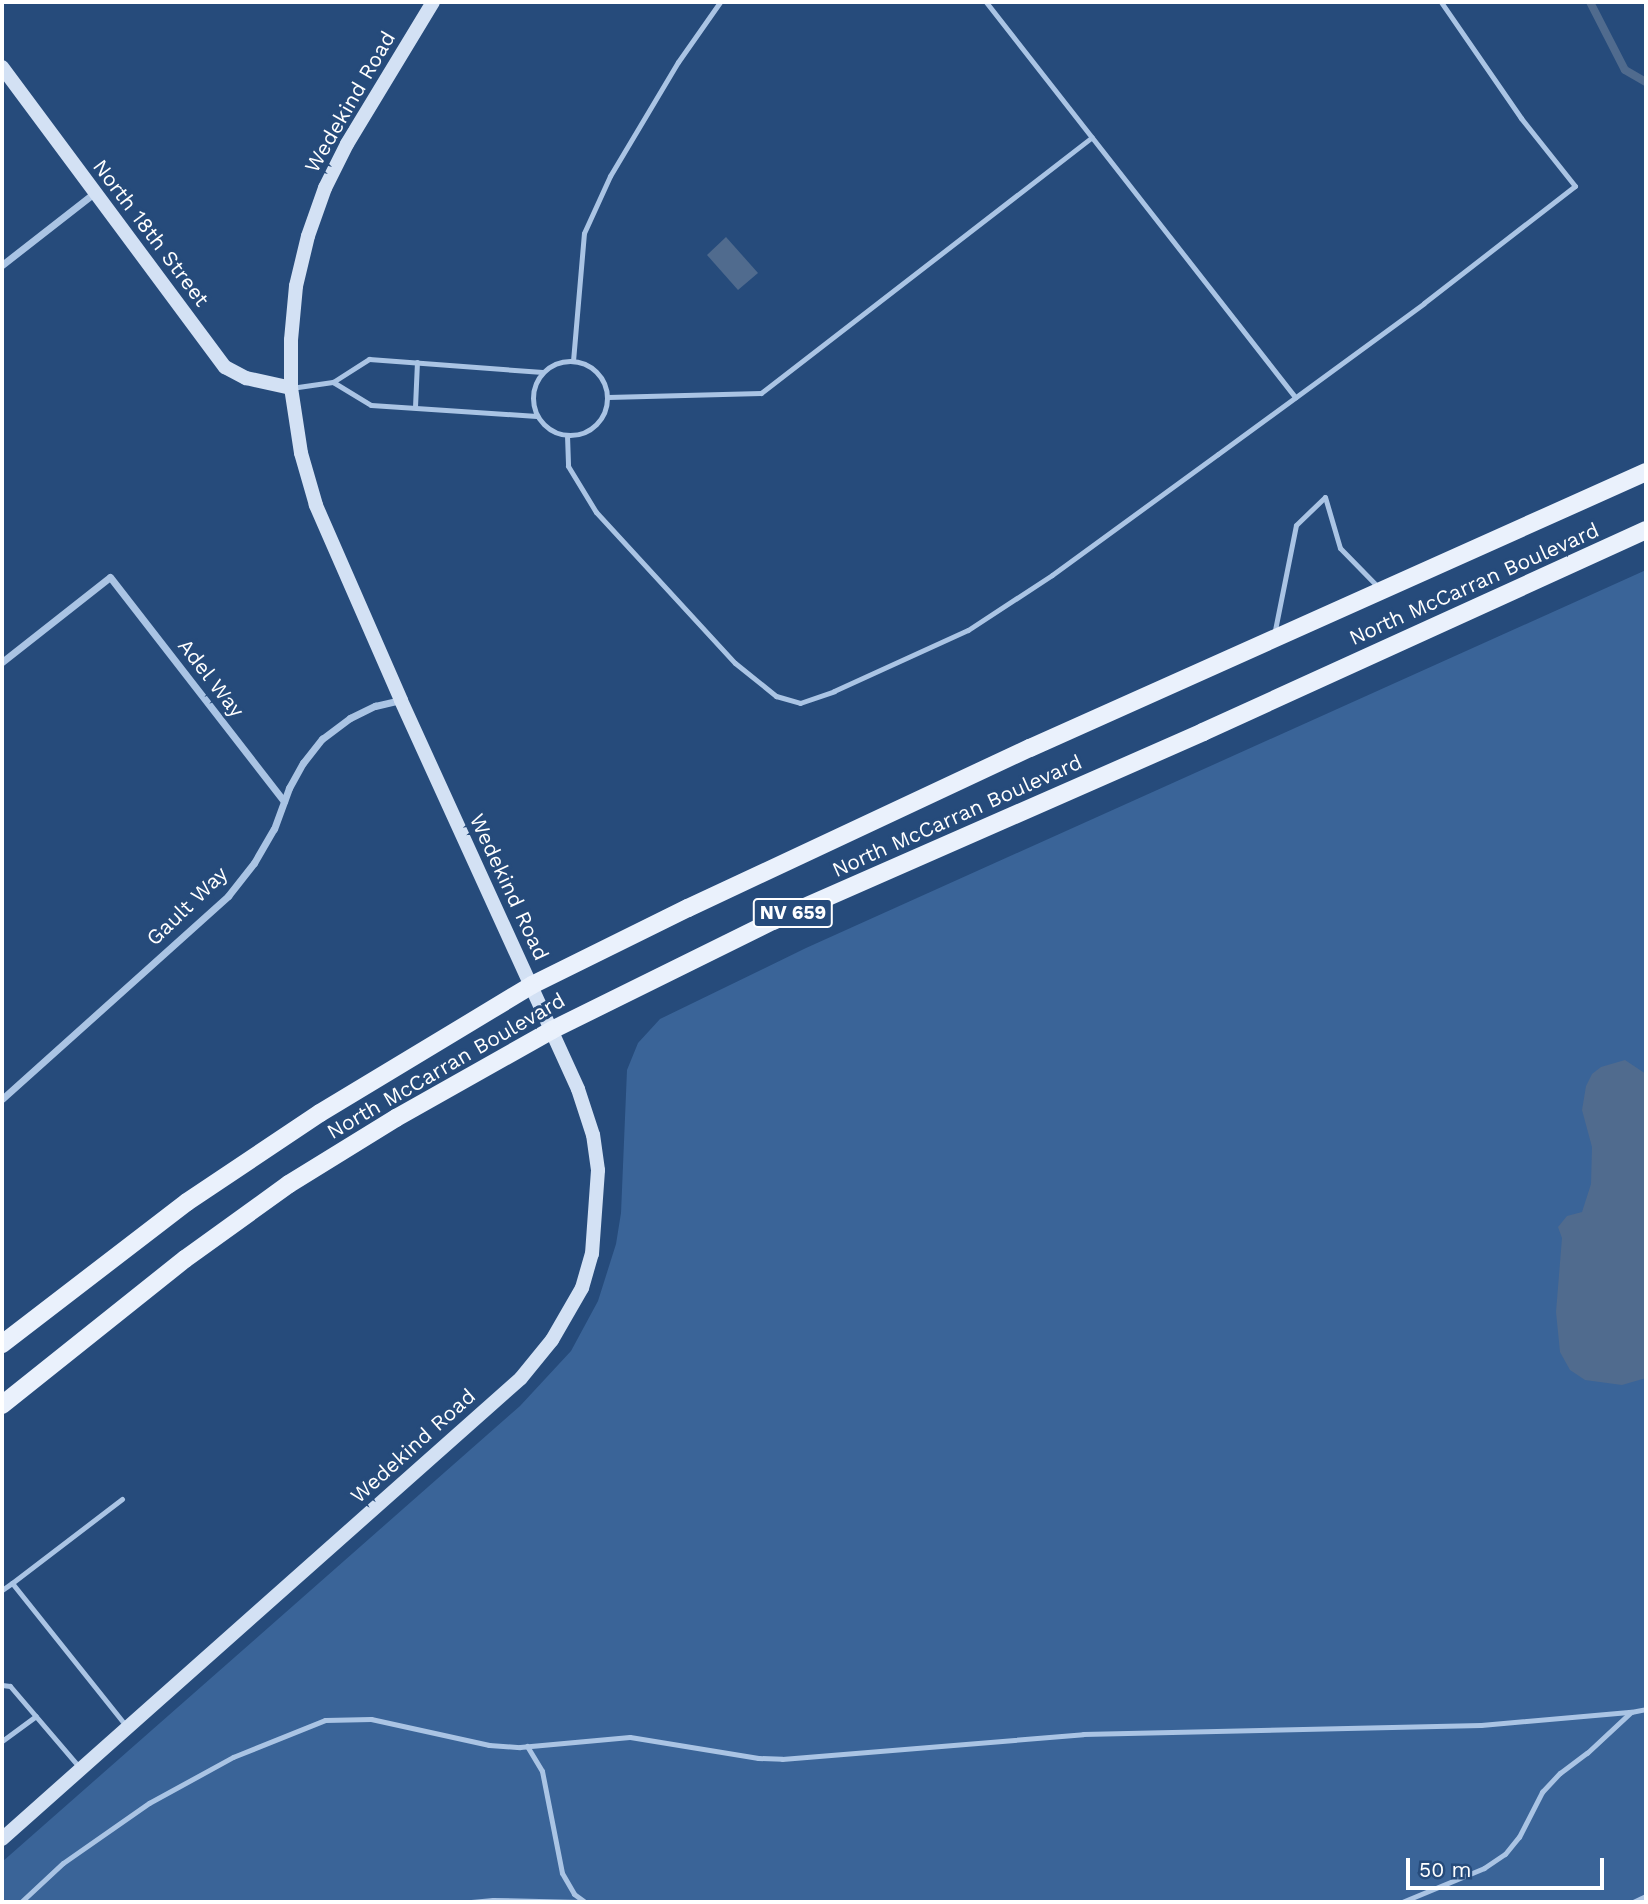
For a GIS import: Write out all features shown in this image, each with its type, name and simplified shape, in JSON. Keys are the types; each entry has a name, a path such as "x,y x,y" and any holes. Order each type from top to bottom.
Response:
{"main road":[{"name":"North McCarran Boulevard","path":"2,1344 187,1202 320,1113 532,985 1018,754 1646,472"},
{"name":"North McCarran Boulevard","path":"2,1405 174,1268 289,1184 397,1118 552,1030 773,921 1203,732 1646,530"}],"street":[{"name":"Wedekind Road","path":"2,1839 511,1387 552,1340 582,1289 592,1254 598,1170 593,1135 582,1101 316,505 301,453 291,388 291,340 296,286 307,236 325,188 347,144 433,2"},
{"name":"North 18th Street","path":"2,67 93,194 225,367 246,378 291,388"},
{"path":"2,265 93,194"},
{"name":"Adel Way","path":"2,662 110,577 284,801"},
{"name":"Gault Way","path":"2,1100 228,896 254,863 274,829 303,762 322,739 350,718 375,706 401,700"}],"lane":[{"path":"573,361 584,233 610,176 678,62 720,2"},
{"path":"986,2 1295,397"},
{"path":"567,435 568,467 596,512 735,663 776,696 800,703 834,691 968,630 1052,575 1295,397 1575,186 1521,118 1441,2"},
{"path":"608,397 761,393 1092,137"},
{"path":"291,388 333,382 369,359 543,372"},
{"path":"573,361 593,368 601,376 608,397 600,420 580,434 567,435 550,430 537,416 533,398 543,372 557,363 573,361"},
{"path":"415,407 417,362"},
{"path":"333,382 371,405 537,416"},
{"path":"1273,641 1296,525 1325,498 1340,548 1381,590"},
{"path":"2,1590 122,1499"},
{"path":"12,1583 127,1727"},
{"path":"2,1685 10,1686 80,1769"},
{"path":"21,1902 63,1863 149,1803 233,1757 325,1720 371,1719 467,1742 527,1746 630,1737 758,1758 782,1759 1083,1734 1481,1725 1646,1709"},
{"path":"1402,1902 1484,1868 1505,1854 1519,1837 1542,1793 1631,1712"},
{"path":"2,1741 36,1716"},
{"path":"527,1746 542,1771 562,1873 574,1894 583,1902"},
{"path":"1633,1902 1646,1896"},
{"path":"471,1902 583,1902"}],"shaded area":[{"path":"726,237 758,273 738,290 707,255"},
{"path":"1646,570 1646,1902 2,1902 2,1862 520,1406 571,1351 598,1301 616,1244 621,1213 627,1070 638,1043 660,1019 806,948"},
{"path":"1625,1060 1646,1074 1646,1378 1622,1385 1585,1380 1570,1370 1560,1352 1556,1312 1562,1238 1558,1227 1567,1216 1582,1212 1591,1184 1592,1147 1582,1110 1586,1086 1592,1074 1601,1067"}],"waterway":[{"path":"1590,2 1625,70 1646,82"}]}
